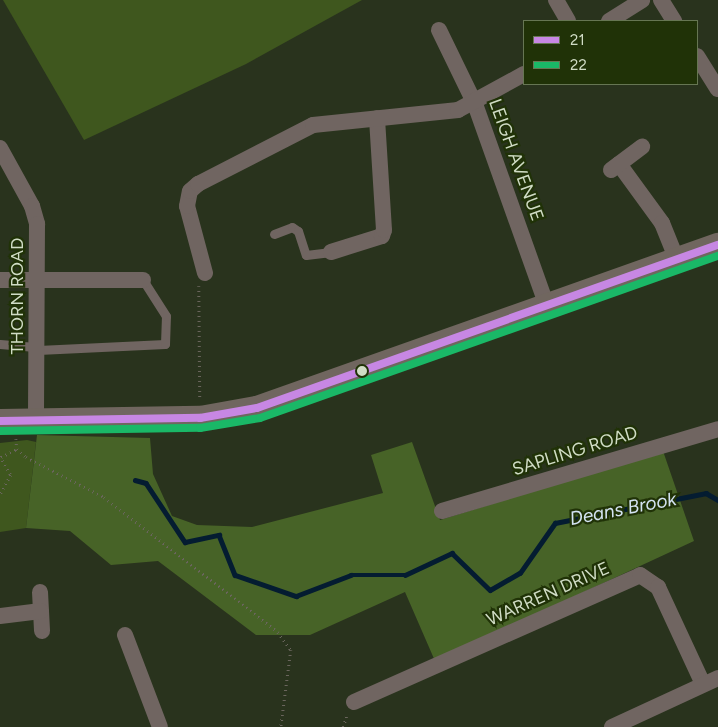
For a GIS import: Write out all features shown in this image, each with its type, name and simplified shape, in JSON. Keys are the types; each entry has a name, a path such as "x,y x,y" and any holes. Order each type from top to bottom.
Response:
{"main road":[{"path":"16,422 200,418 288,400 718,245"}],"street":[{"path":"556,0 567,20"},
{"path":"611,20 642,0"},
{"path":"661,0 673,20"},
{"name":"LEIGH AVENUE","path":"439,30 475,104 547,306"},
{"path":"698,58 718,89"},
{"path":"205,273 187,206 193,187 313,124 448,112 475,104 523,75"},
{"path":"331,252 382,236 384,230 377,118"},
{"path":"642,147 615,167 662,223 677,260"},
{"name":"THORN ROAD","path":"0,148 34,212 38,348 16,422"},
{"path":"0,280 36,282 143,280"},
{"name":"SAPLING ROAD","path":"442,511 718,429"},
{"name":"WARREN DRIVE","path":"354,702 640,575 658,587 710,681"},
{"path":"40,592 42,631"},
{"path":"0,616 41,611"},
{"path":"125,635 160,727"},
{"path":"612,727 710,681"}],"lane":[{"path":"274,234 292,227 298,231 306,255 331,252"},
{"path":"0,344 38,348 165,344 166,316 143,280"}],"path":[{"path":"200,418 199,285 205,273"},
{"path":"16,422 17,449"},
{"path":"0,495 11,475 0,457 17,449"},
{"path":"17,449 104,498 278,632 291,650 281,727"}],"green space":[{"path":"3,0 362,0 246,64 84,140"},
{"path":"37,435 150,438 153,474 172,516 197,525 252,527 383,493 371,455 412,442 440,520 663,451 694,541 435,661 405,592 310,635 256,635 158,561 111,565 70,531 26,528"},
{"path":"27,440 36,442 26,528 0,532 0,443"}],"waterway":[{"name":"Deans Brook","path":"135,480 146,483 185,542 219,535 235,575 296,596 351,575 405,575 452,553 490,590 520,573 555,523 706,493 718,500"}],"transit line":[{"name":"21","path":"0,421 200,418 257,408 718,245"},
{"name":"22","path":"0,431 200,428 260,418 718,256"}]}
